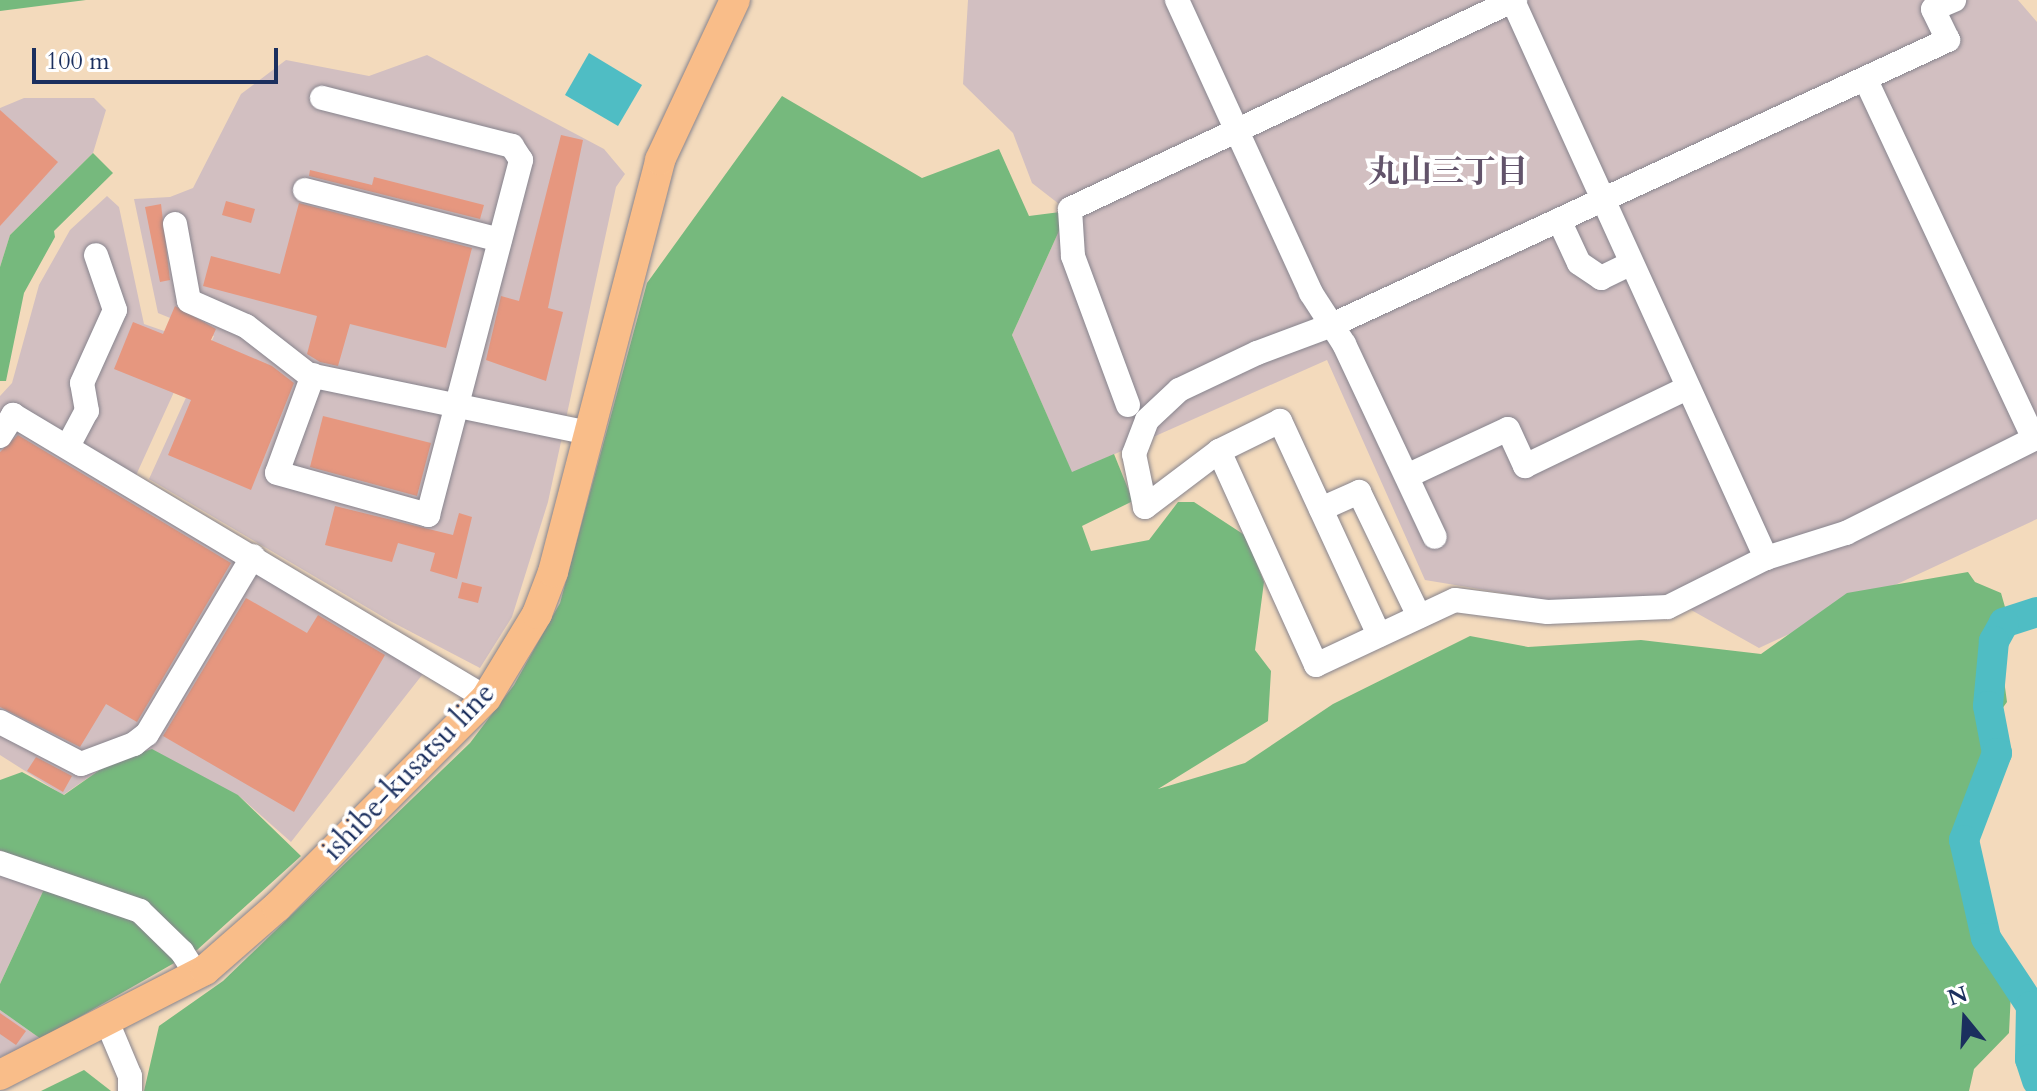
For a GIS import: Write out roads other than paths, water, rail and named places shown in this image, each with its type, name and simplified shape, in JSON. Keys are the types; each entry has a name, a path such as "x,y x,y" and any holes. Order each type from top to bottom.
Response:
{"main road":[{"name":"ishibe-kusatsu line","path":"0,1075 108,1024 197,975 277,907 486,698 537,614 589,433 660,160 735,0"}],"street":[{"path":"1177,0 1235,133 1435,537"},
{"path":"1128,405 1073,256 1070,209 1514,0 1600,201 1766,558"},
{"path":"1379,635 1280,421 1219,451 1145,507 1134,454 1147,420 1179,390 1257,353 1332,325 1948,40 1933,9 1954,0"},
{"path":"1219,451 1316,665 1455,600 1547,612 1668,607 1766,558 1846,533 2034,439 1866,80"},
{"path":"313,375 277,473 428,515 521,160 512,146 322,98"},
{"path":"305,190 500,240"},
{"path":"1559,220 1579,263 1601,278 1630,264"},
{"path":"175,224 189,301 246,326 313,375 458,402 589,433"},
{"path":"68,446 87,411 82,383 115,310 96,255"},
{"path":"1407,476 1508,429 1525,466 1687,388"},
{"path":"0,436 13,415 486,698"},
{"path":"1321,509 1359,492 1419,616"},
{"path":"0,722 81,764 134,744 147,734 253,556"},
{"path":"0,863 140,911 182,952 197,975"},
{"path":"108,1024 130,1076 130,1091"}],"water":[{"path":"589,53 642,85 618,126 565,95"}],"waterway":[{"path":"2037,612 2004,623 1994,641 1988,706 1997,753 1964,840 1986,938 2031,1006 2030,1059 2037,1081"}],"district":[{"name":"丸山三丁目","path":"1448,172"}]}
